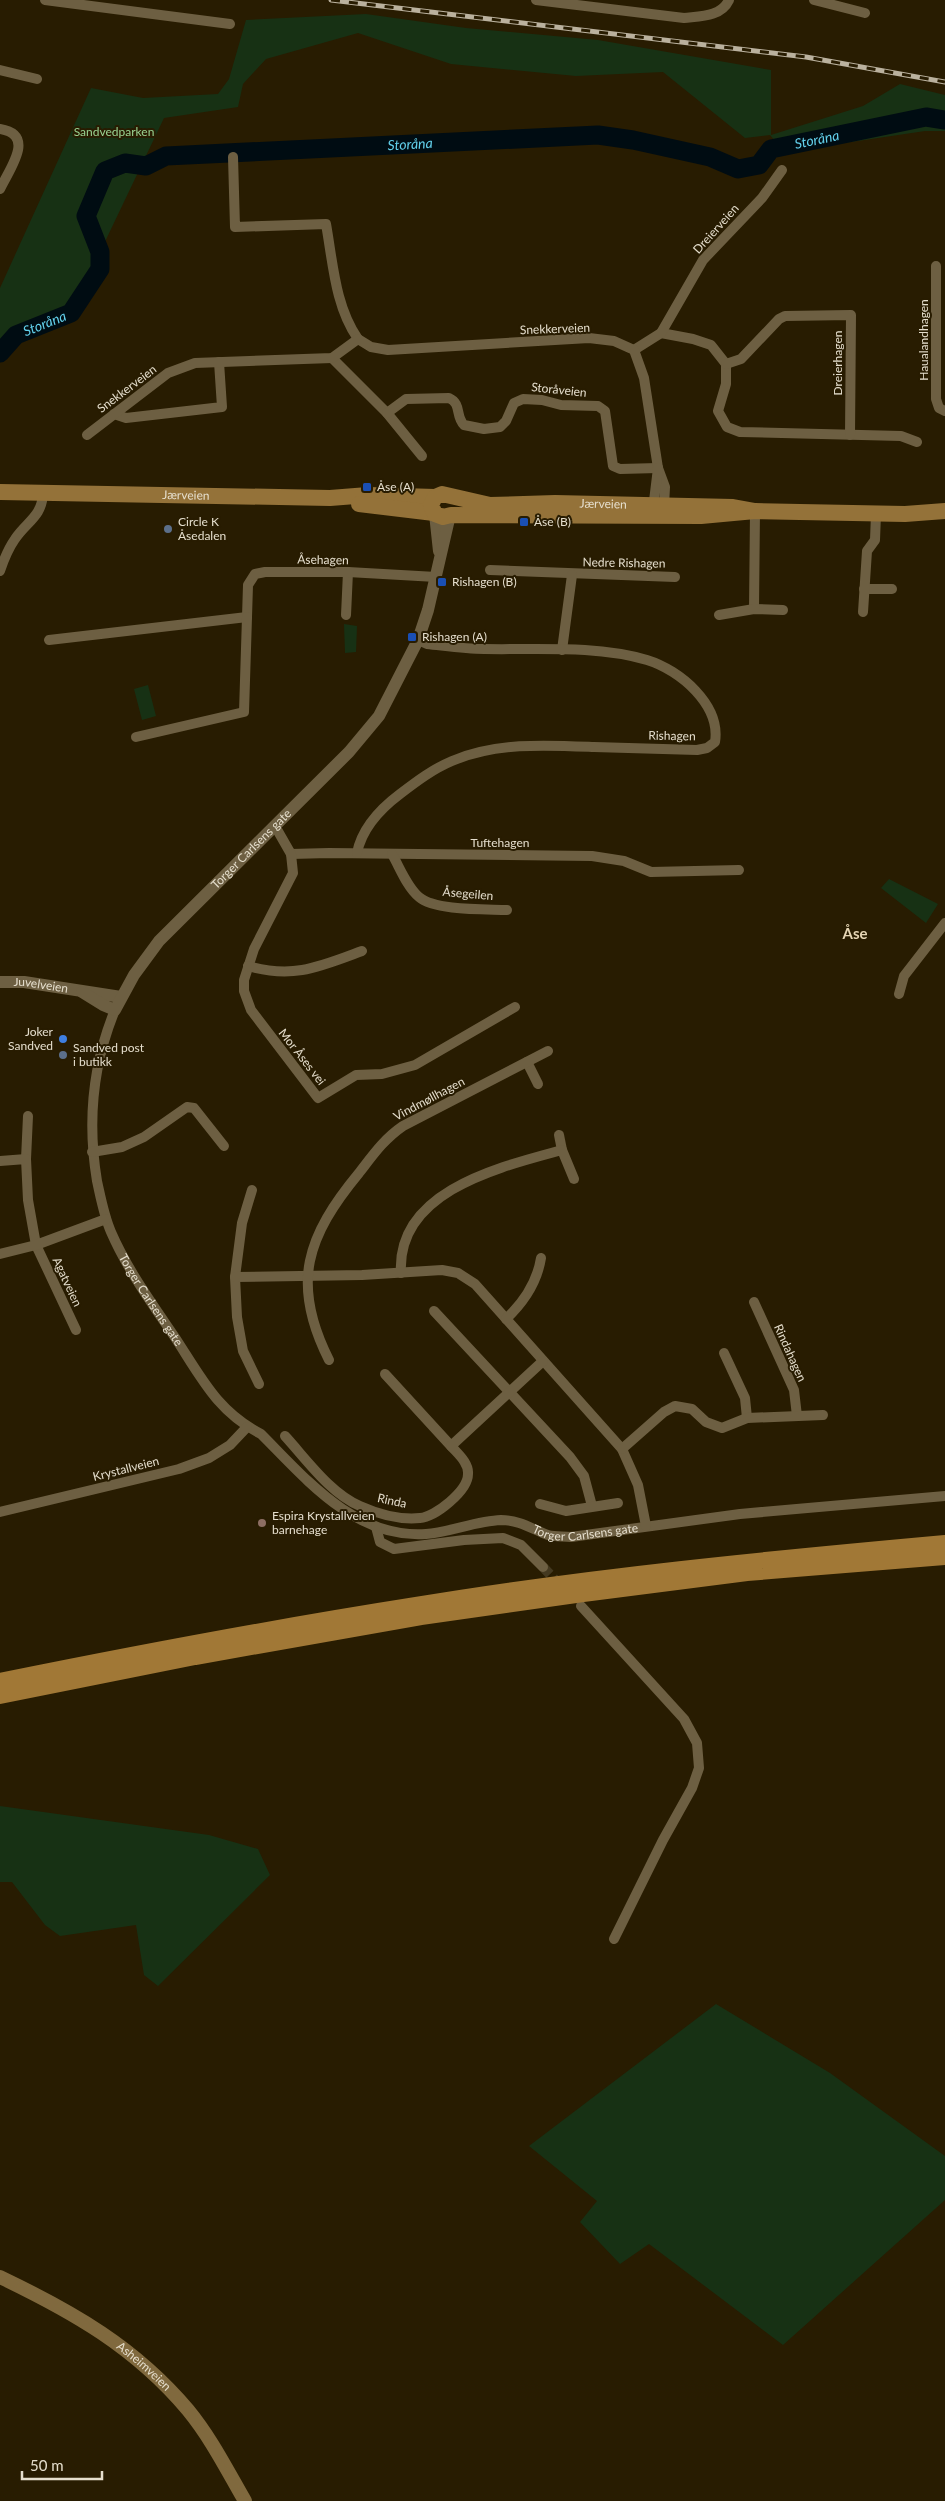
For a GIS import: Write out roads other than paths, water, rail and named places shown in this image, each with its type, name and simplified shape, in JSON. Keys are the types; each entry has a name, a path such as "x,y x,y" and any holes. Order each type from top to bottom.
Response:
{"highway":[{"path":"0,1682 190,1643 418,1604 748,1560 945,1543"},
{"path":"0,1696 195,1657 450,1613 747,1573 945,1557"}],"main road":[{"name":"Jærveien","path":"0,492 330,498 368,495 443,508 658,509 734,514 755,511 876,514 945,511"},
{"name":"Jærveien","path":"905,514 945,517"},
{"name":"Asheimveien","path":"0,2277 85,2320 131,2354 188,2411 224,2463 244,2501"}],"street":[{"path":"45,0 230,24"},
{"path":"536,0 684,18 708,15 721,11 729,0"},
{"path":"814,0 865,13"},
{"path":"0,70 36,79"},
{"path":"0,129 12,131 18,136 20,145 0,189"},
{"path":"233,157 235,227 326,224 337,288 347,323 358,339 332,358 387,413 422,456"},
{"name":"Dreierveien","path":"634,350 661,333 703,260 762,198 782,170"},
{"name":"Haualandhagen","path":"936,266 941,286 936,399 939,408 945,412"},
{"name":"Dreierhagen","path":"726,364 741,359 779,319 785,316 851,315 850,434"},
{"path":"661,333 694,338 711,345 726,364 726,384 718,411 728,427 740,432 901,436 917,442"},
{"name":"Snekkerveien","path":"358,339 371,347 388,350 589,338 614,341 634,350"},
{"path":"634,350 644,378 658,468 665,487 658,509"},
{"name":"Snekkerveien","path":"88,435 168,373 195,363 300,357 332,358"},
{"path":"114,414 126,418 222,406 219,362"},
{"name":"Storåveien","path":"387,413 406,399 449,398 455,401 458,406 459,420 464,425 492,429 502,425 514,403 523,400 542,400 561,405 598,406 605,412 613,466 620,469 658,468"},
{"path":"0,570 16,537 34,518 42,505 43,494"},
{"name":"Torger Carlsens gate","path":"443,508 440,554 436,578 418,640 379,716 349,752 159,942 134,975 121,997 104,1038 92,1095 92,1152 106,1219 131,1271 219,1404 247,1427 261,1434 338,1507 376,1527 423,1534 501,1520 533,1527 548,1535 571,1537 740,1514 945,1496"},
{"path":"754,609 755,511"},
{"path":"863,612 867,551 875,540 876,514"},
{"name":"Nedre Rishagen","path":"490,570 572,575 675,577"},
{"name":"Åsehagen","path":"136,738 244,712 248,585 255,574 265,572 348,572 436,578"},
{"path":"346,615 348,572"},
{"name":"Nedre Rishagen","path":"562,650 572,575"},
{"path":"864,589 892,589"},
{"path":"719,615 754,609 783,610"},
{"path":"49,640 247,617"},
{"name":"Rishagen","path":"356,853 360,837 365,828 394,798 425,775 452,761 477,753 533,745 697,750 707,748 714,742 716,733 713,719 701,696 677,676 650,661 623,654 562,650 481,649 427,644 418,640"},
{"path":"275,826 291,854"},
{"name":"Tuftehagen","path":"291,854 592,856 624,861 651,872 739,870"},
{"name":"Mor Åses vei","path":"291,854 293,873 254,949 248,966 244,991 248,1006 318,1098 356,1075 382,1074 415,1065 515,1006"},
{"name":"Åsegeilen","path":"392,854 420,898 431,904 507,910"},
{"path":"899,994 904,976 945,923"},
{"path":"248,966 269,972 304,972 362,951"},
{"name":"Juvelveien","path":"0,982 24,982 121,997"},
{"name":"Juvelveien","path":"82,992 103,1005 116,1010"},
{"name":"Vindmøllhagen","path":"329,1360 311,1313 308,1297 309,1276 312,1250 318,1230 343,1192 387,1137 403,1126 548,1052"},
{"path":"527,1062 538,1084"},
{"path":"92,1152 122,1147 144,1137 187,1107 194,1108 224,1146"},
{"name":"Agatveien","path":"28,1116 26,1159 28,1200 36,1244 76,1330"},
{"path":"559,1135 562,1150 574,1179"},
{"path":"401,1273 402,1244 424,1210 442,1196 483,1174 562,1150"},
{"path":"0,1161 26,1159"},
{"path":"252,1190 242,1223 236,1277 237,1317 243,1351 259,1384"},
{"path":"0,1254 36,1244 106,1219"},
{"path":"506,1319 520,1306 534,1284 541,1258"},
{"path":"236,1277 401,1273 442,1270 458,1273 475,1284 622,1448 638,1484 646,1526"},
{"name":"Rindahagen","path":"754,1302 794,1390 796,1416"},
{"path":"434,1312 570,1457 584,1476 592,1506"},
{"path":"724,1353 745,1398 747,1418"},
{"path":"451,1446 543,1361"},
{"name":"Rinda","path":"285,1436 339,1493 359,1506 399,1518 420,1518 437,1513 467,1482 466,1463 385,1374"},
{"path":"622,1448 664,1412 675,1406 692,1409 706,1422 717,1427 727,1427 747,1418 824,1415"},
{"name":"Krystallveien","path":"0,1512 179,1469 209,1458 230,1445 247,1427"},
{"path":"540,1504 566,1511 618,1504"},
{"path":"376,1527 380,1542 394,1549 464,1540 503,1538 521,1545 543,1567"},
{"path":"581,1606 684,1720 697,1743 699,1768 692,1788 663,1840 614,1939"}],"waterway":[{"name":"Storåna","path":"0,353 16,335 71,313 100,269 100,252 86,216 105,171 125,163 146,166 166,156 598,135 633,140 710,157 738,169 759,165 771,149 926,117 945,120"}],"tunnel":[{"path":"543,1567 561,1586"}],"railway":[{"path":"331,0 806,57 945,82"}],"place":[{"name":"Åse (A)","path":"367,487"},
{"name":"Åse (B)","path":"524,522"},
{"name":"Circle K Åsedalen","path":"168,529"},
{"name":"Rishagen (B)","path":"442,582"},
{"name":"Rishagen (A)","path":"412,637"},
{"name":"Joker Sandved","path":"63,1039"},
{"name":"Sandved post i butikk","path":"63,1055"},
{"name":"Espira Krystallveien barnehage","path":"262,1523"}],"district":[{"name":"Åse","path":"855,934"}],"park label":[{"name":"Sandvedparken","path":"114,132"}]}
